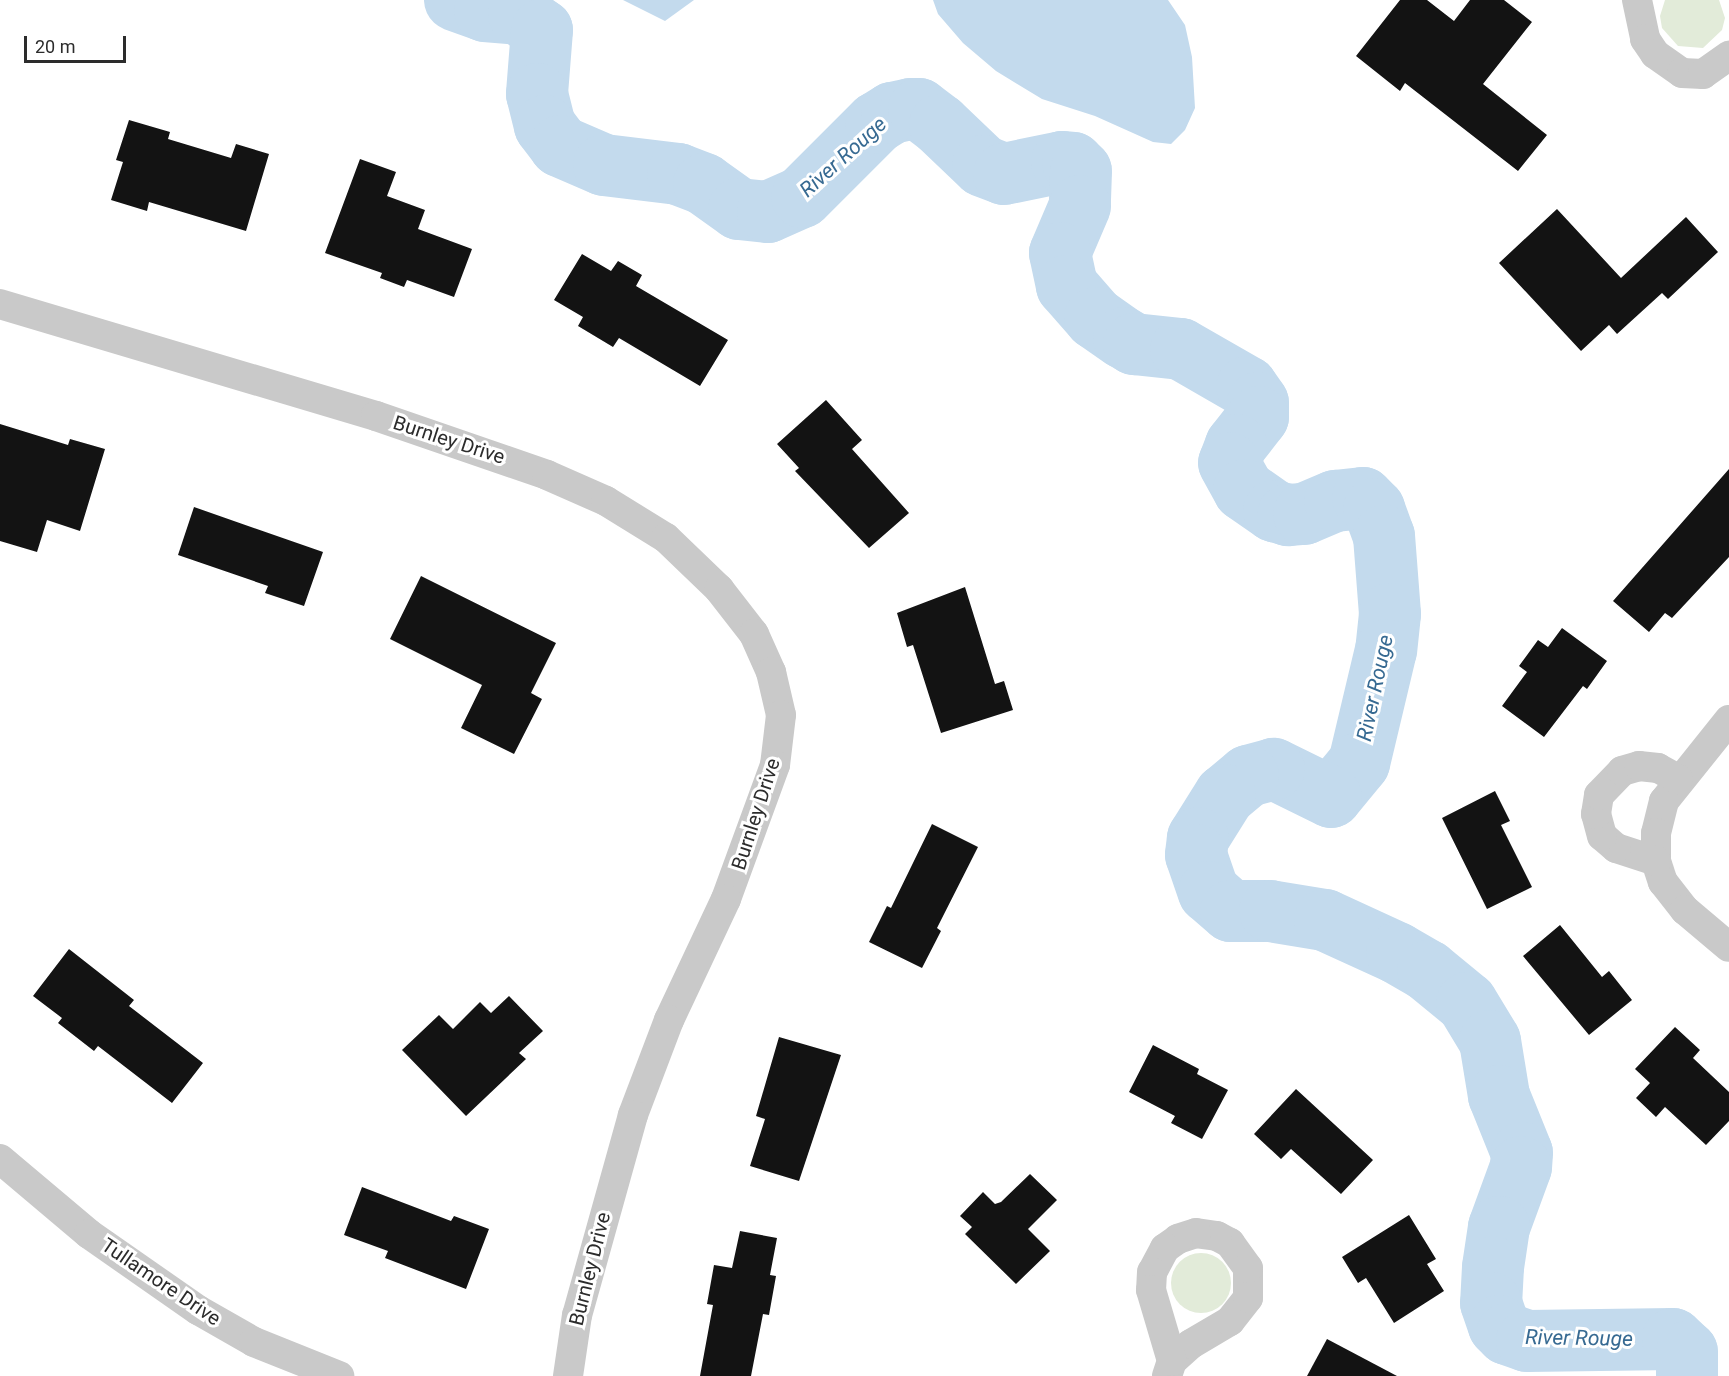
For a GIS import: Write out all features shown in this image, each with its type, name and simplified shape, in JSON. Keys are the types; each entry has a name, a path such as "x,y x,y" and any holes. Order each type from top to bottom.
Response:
{"street":[{"path":"1636,0 1645,39 1655,54 1682,73 1703,74 1729,56"},
{"name":"Burnley Drive","path":"0,304 376,416 547,474 606,501 666,538 719,589 754,634 771,672 781,715 775,765 726,899 669,1020 633,1115 577,1314 567,1376"},
{"path":"1729,720 1678,779 1664,801 1656,833 1656,861 1663,882 1685,910 1729,947"},
{"path":"1656,861 1616,848 1602,836 1596,814 1599,795 1622,771 1639,766 1658,768 1678,779"},
{"name":"Tullamore Drive","path":"0,1159 89,1234 198,1310 254,1342 339,1376"}],"green space":[{"path":"1665,0 1719,0 1725,18 1722,30 1703,48 1678,46 1662,28 1660,16"},
{"path":"1195,1253 1207,1253 1218,1258 1226,1266 1231,1283 1229,1295 1218,1308 1207,1313 1195,1313 1184,1308 1176,1300 1171,1289 1171,1277 1176,1266 1184,1258"}],"water":[{"path":"623,0 694,0 665,21"},
{"path":"933,0 1168,0 1185,25 1192,57 1195,108 1185,130 1171,144 1153,142 1095,116 1042,99 996,71 963,43 938,14"}],"building":[{"path":"1400,0 1427,0 1454,21 1470,0 1504,0 1532,22 1483,84 1547,135 1518,171 1405,83 1400,91 1356,56"},
{"path":"129,120 170,132 168,139 231,158 236,144 269,154 246,231 149,202 147,211 111,200 123,162 116,160"},
{"path":"360,159 396,172 387,196 425,210 418,229 472,249 454,297 407,280 404,287 380,278 382,273 325,253"},
{"path":"1557,209 1621,278 1686,217 1718,252 1668,299 1662,293 1617,334 1609,325 1581,351 1499,263"},
{"path":"582,254 611,271 618,261 642,275 636,286 728,340 700,386 619,338 613,347 578,326 583,317 554,300"},
{"path":"826,400 862,440 852,449 909,513 869,548 795,471 799,468 777,444"},
{"path":"0,424 68,445 70,439 105,449 80,531 47,520 37,552 0,541"},
{"path":"1729,469 1729,557 1672,618 1665,613 1649,632 1613,601"},
{"path":"194,507 323,552 304,606 265,593 268,586 178,555"},
{"path":"421,576 556,643 531,693 542,699 514,754 461,728 482,685 390,639"},
{"path":"965,587 995,684 1004,681 1013,710 941,733 913,645 907,647 897,613"},
{"path":"1562,628 1607,661 1587,689 1583,686 1544,737 1502,706 1527,672 1519,666 1538,640 1548,647"},
{"path":"1495,791 1510,821 1501,825 1532,887 1487,909 1442,818"},
{"path":"932,824 978,847 937,928 941,931 922,968 869,942 887,906 891,908"},
{"path":"1560,925 1602,977 1609,971 1632,1000 1589,1035 1523,956"},
{"path":"69,949 134,1000 129,1006 203,1063 172,1103 98,1046 94,1051 58,1023 62,1018 33,996"},
{"path":"509,996 543,1031 519,1053 526,1059 466,1116 402,1050 439,1015 453,1029 480,1002 491,1013"},
{"path":"1675,1027 1700,1050 1693,1058 1729,1092 1729,1121 1706,1145 1665,1107 1656,1117 1636,1098 1650,1083 1635,1069"},
{"path":"779,1037 841,1055 799,1181 750,1166 765,1119 756,1116"},
{"path":"1153,1045 1199,1069 1197,1074 1228,1090 1202,1139 1171,1123 1175,1116 1129,1092"},
{"path":"1296,1089 1373,1160 1341,1194 1291,1149 1281,1159 1254,1134"},
{"path":"1030,1174 1057,1200 1028,1229 1050,1251 1016,1284 965,1234 972,1227 960,1216 983,1192 995,1204 1001,1202"},
{"path":"362,1187 451,1221 454,1216 489,1229 466,1289 385,1258 388,1251 344,1235"},
{"path":"1409,1215 1436,1259 1427,1264 1444,1291 1394,1323 1366,1278 1358,1283 1342,1257"},
{"path":"740,1231 777,1238 770,1275 776,1276 769,1315 763,1314 751,1376 700,1376 713,1305 707,1304 714,1265 732,1268"},
{"path":"1327,1339 1397,1376 1307,1376"}],"waterway":[{"name":"River Rouge","path":"455,0 485,11 519,14 542,30 537,94 545,126 560,146 604,165 678,174 704,184 739,209 768,212 802,197 876,123 892,113 911,109 919,109 940,125 983,166 1004,174 1062,162 1073,163 1081,171 1080,206 1060,253 1067,286 1095,318 1134,344 1181,349 1247,387 1258,403 1258,417 1236,445 1229,463 1244,490 1274,511 1288,515 1304,514 1335,501 1363,498 1374,509 1384,536 1390,614 1386,650 1359,763 1331,797 1274,769 1248,776 1225,795 1198,838 1196,855 1209,892 1231,911 1270,911 1325,920 1397,953 1428,971 1467,1003 1490,1041 1499,1096 1522,1153 1521,1167 1499,1227 1493,1267 1491,1303 1499,1326 1507,1334 1527,1341 1673,1339 1687,1352 1687,1376"}]}
